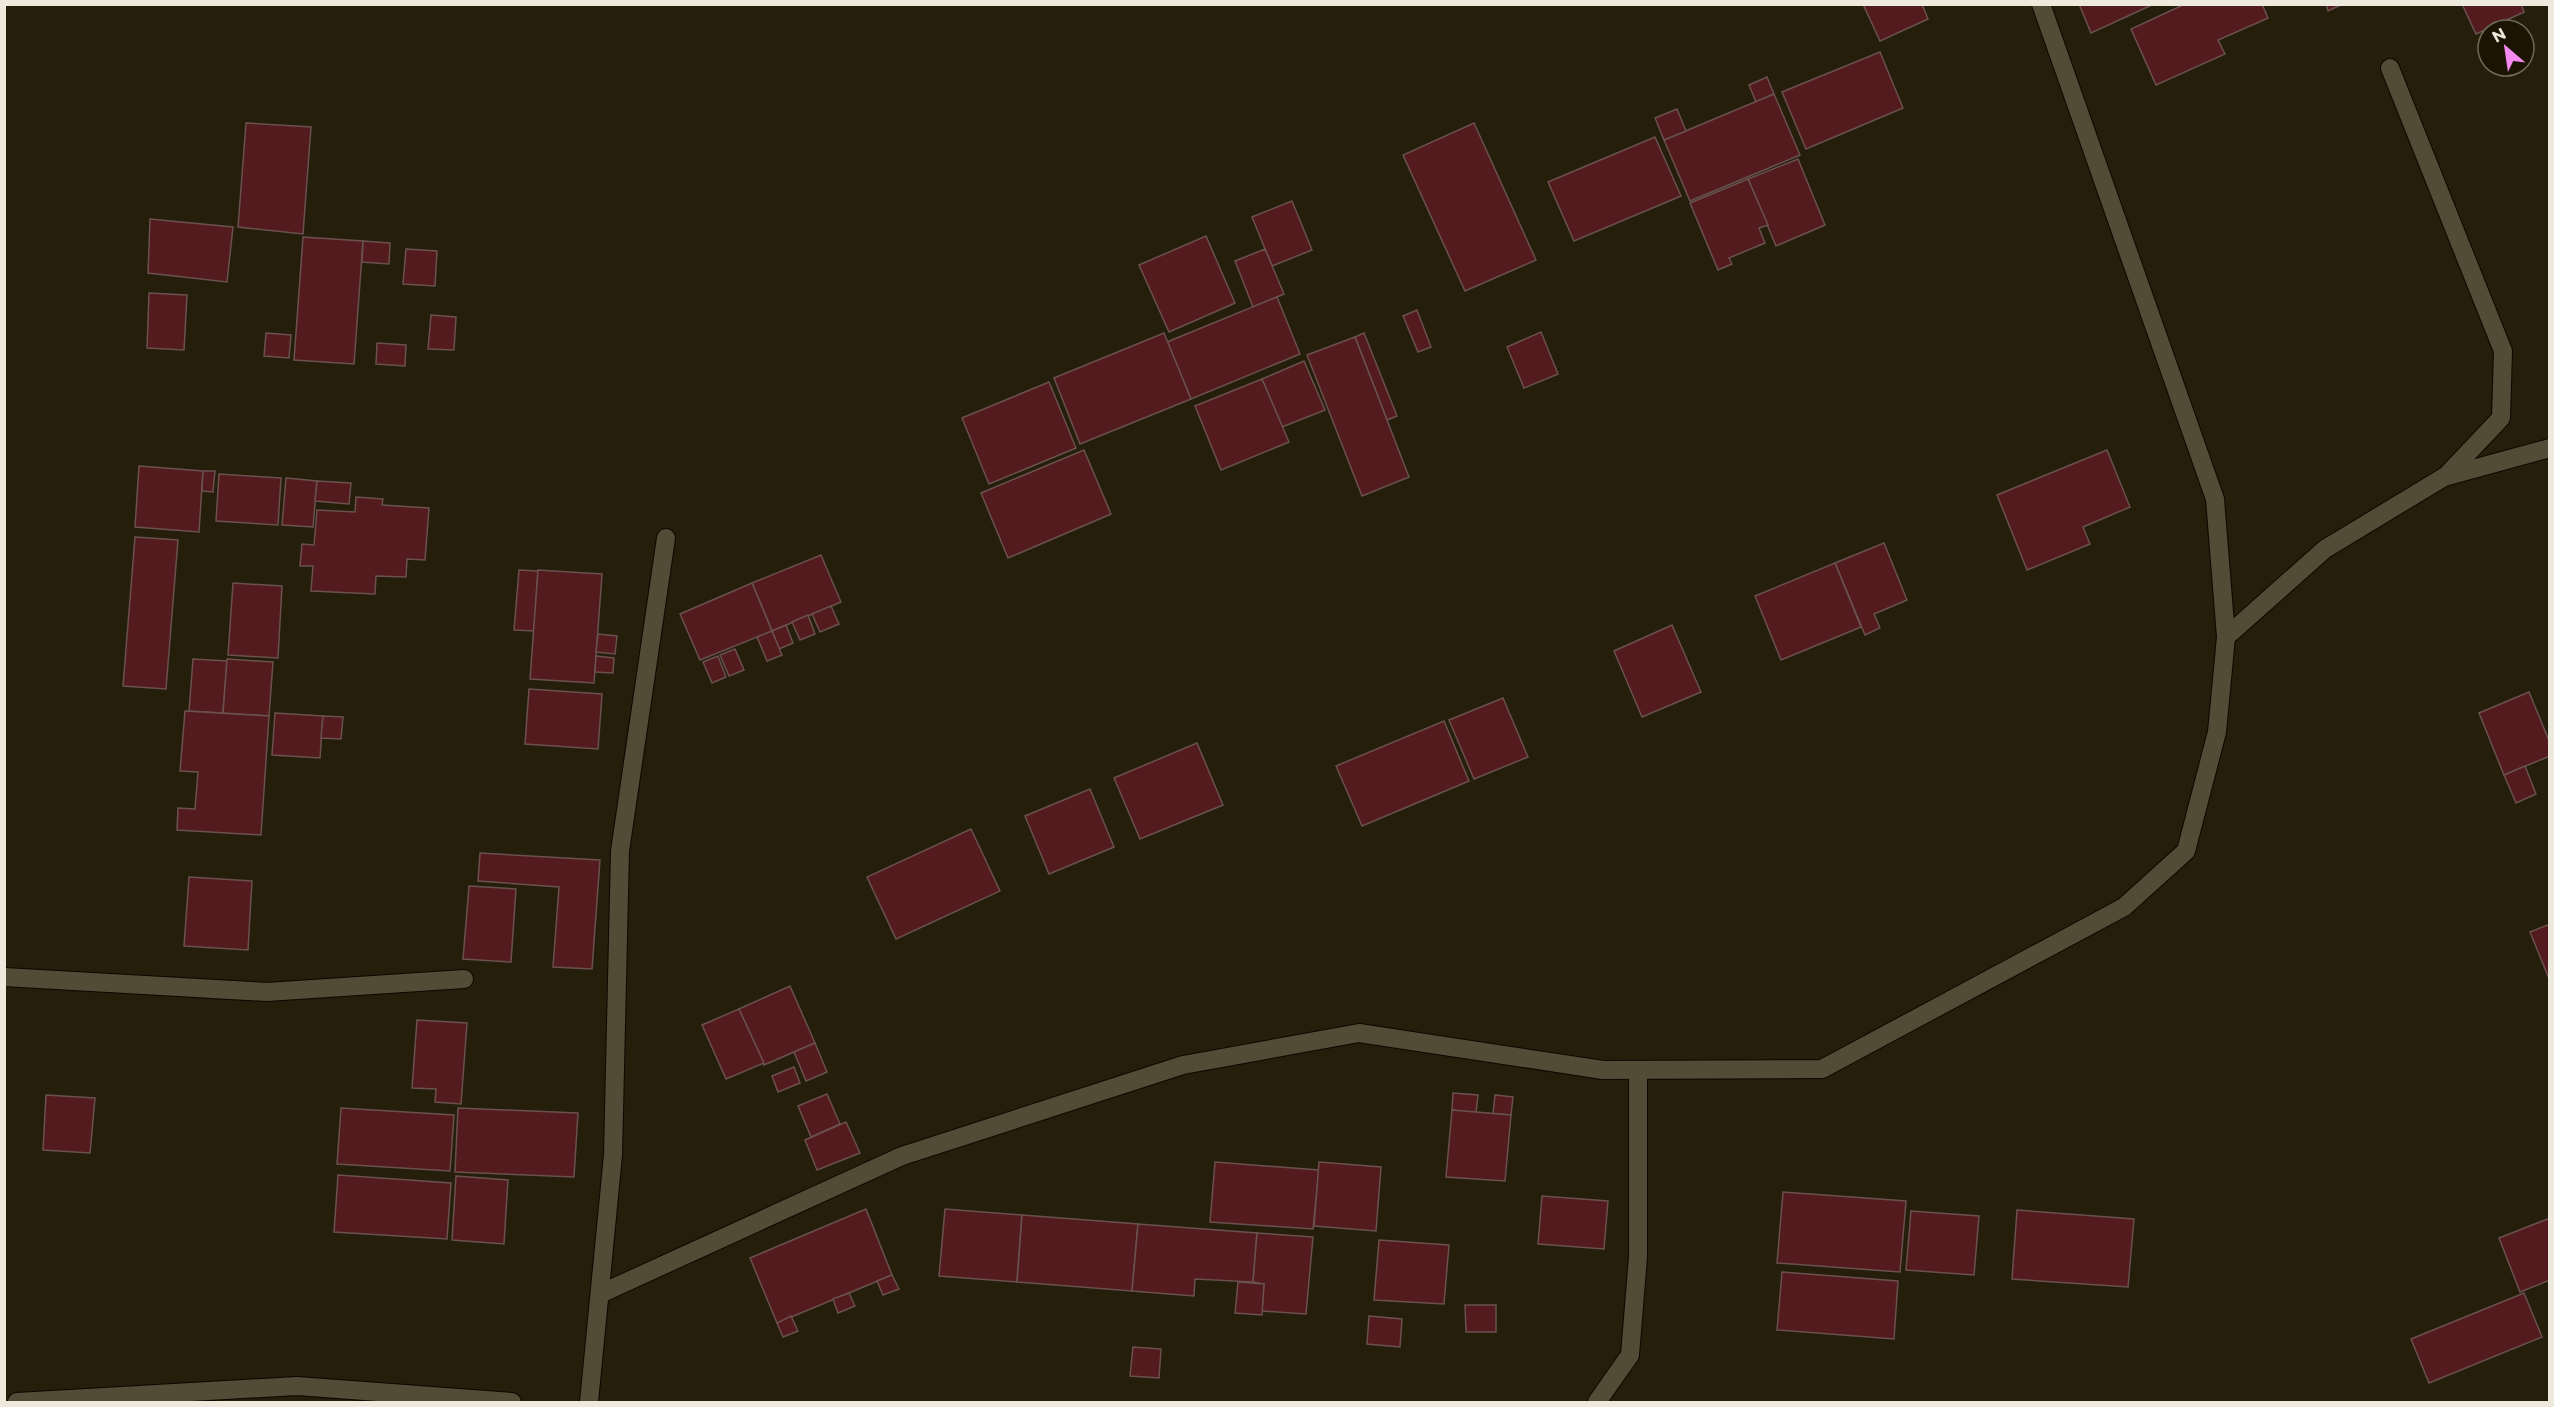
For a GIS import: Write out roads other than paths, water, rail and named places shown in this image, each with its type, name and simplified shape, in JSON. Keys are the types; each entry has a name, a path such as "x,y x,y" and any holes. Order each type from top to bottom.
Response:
{"street":[{"path":"600,1294 902,1156 1184,1065 1359,1033 1603,1070 1822,1068 2124,907 2186,851 2217,732 2226,637 2215,499 2041,4"},
{"path":"2226,637 2325,549 2444,477 2501,418 2503,351 2390,68"},
{"path":"2444,477 2550,448"},
{"path":"589,1402 613,1155 620,851 666,538"},
{"path":"4,977 267,992 464,979"},
{"path":"1597,1402 1630,1355 1638,1257 1638,1070"},
{"path":"16,1402 297,1386 512,1402"}]}
